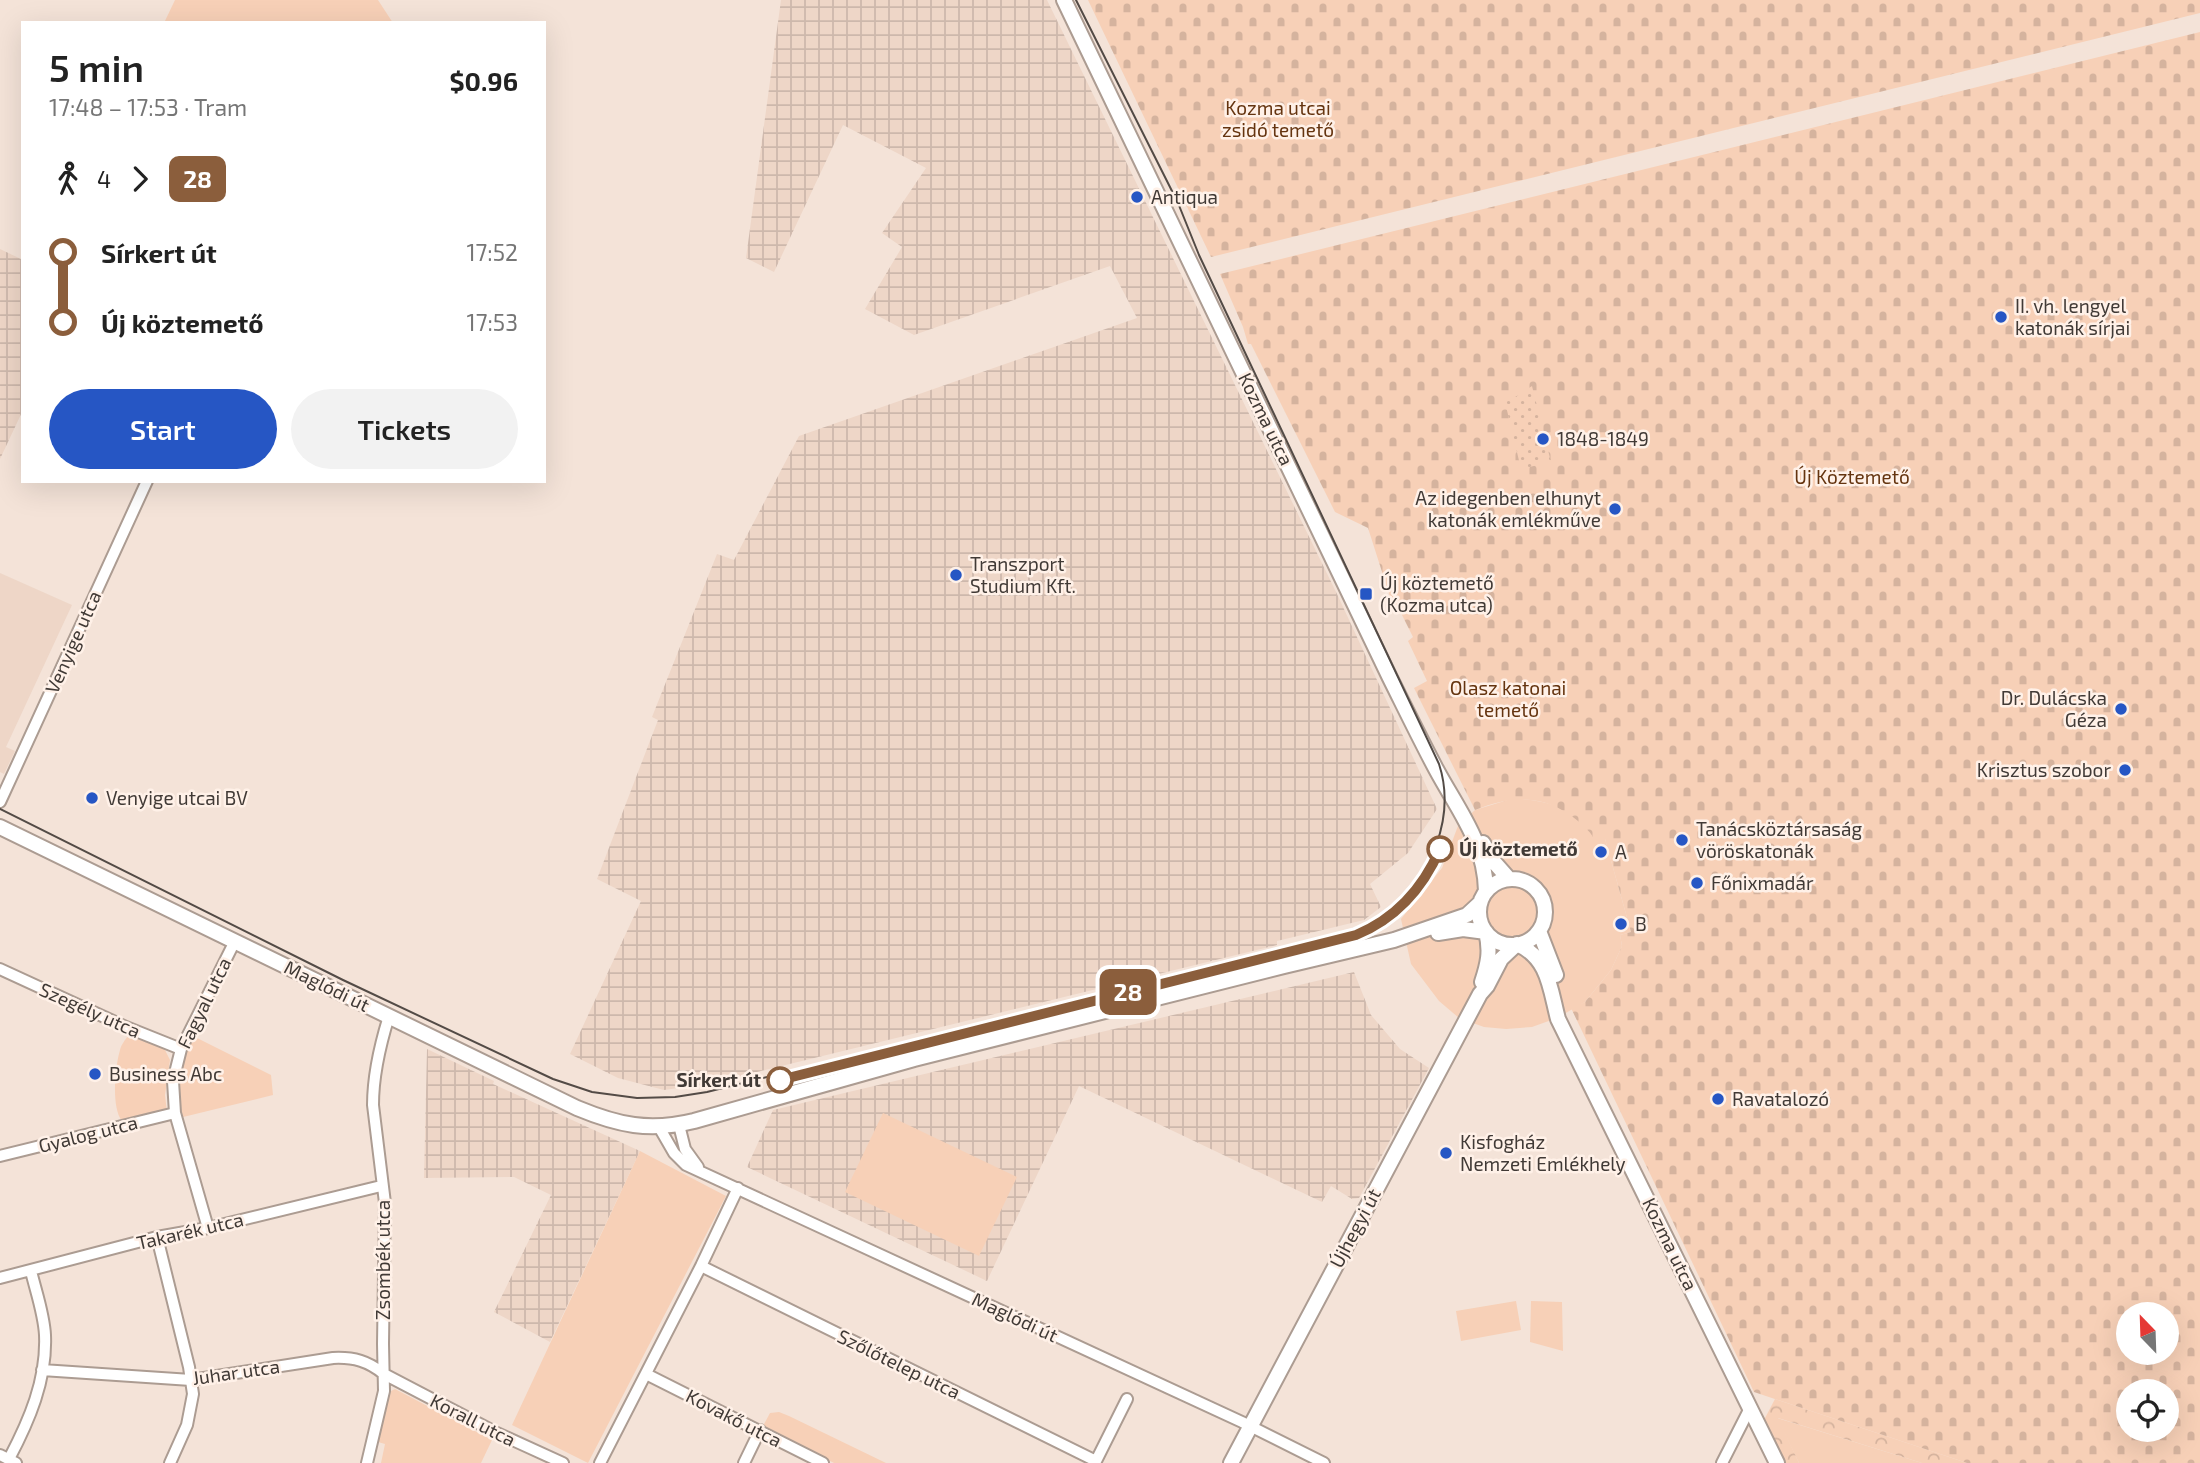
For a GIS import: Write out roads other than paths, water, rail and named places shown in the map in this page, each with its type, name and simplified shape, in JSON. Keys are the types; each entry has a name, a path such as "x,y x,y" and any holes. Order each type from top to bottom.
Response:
{"street":[{"name":"Kozma utca","path":"1064,0 1437,771 1494,862 1509,879 1531,884 1541,897 1545,913 1539,931 1559,985 1562,1025"},
{"name":"Venyige utca","path":"0,802 145,483"},
{"name":"Maglódi út","path":"0,827 577,1108 621,1124 659,1127 679,1125 689,1157 706,1173"},
{"name":"Kozma utca","path":"1475,835 1485,872 1479,917 1486,932 1502,944 1517,944 1534,955 1543,967 1551,985 1558,1019 1777,1463"},
{"path":"679,1125 914,1059 1408,936 1467,915 1499,881 1509,879"},
{"path":"1408,936 1462,929 1486,932"},
{"path":"1517,944 1532,938 1539,931"},
{"name":"Újhegyi út","path":"1231,1463 1480,994 1490,951 1486,932"},
{"name":"Fagyal utca","path":"208,1228 175,1113 173,1081 181,1049 235,941"},
{"name":"Újhegyi út","path":"1480,994 1488,986 1501,959 1517,944"},
{"name":"Szegély utca","path":"0,969 181,1049"},
{"name":"Zsombék utca","path":"367,1463 384,1391 385,1203 374,1129 373,1090 381,1043 389,1016"},
{"name":"Gyalog utca","path":"0,1156 175,1113"},
{"name":"Maglódi út","path":"659,1127 679,1160 1324,1463"},
{"name":"Takarék utca","path":"0,1278 157,1237 208,1228 381,1186"},
{"path":"600,1463 738,1188"},
{"path":"157,1237 191,1380 190,1416 170,1463"},
{"name":"Szőlőtelep utca","path":"701,1266 1096,1462"},
{"path":"8,1459 33,1410 42,1370 45,1335 31,1271"},
{"name":"Juhar utca","path":"42,1370 191,1380 346,1357 374,1366 384,1374"},
{"name":"Korall utca","path":"384,1374 495,1432 563,1463"},
{"name":"Kovakő utca","path":"646,1374 823,1463"},
{"path":"1096,1462 1127,1399"},
{"path":"1722,1463 1750,1408"},
{"path":"744,1463 760,1430"}],"tram line":[{"path":"0,809 343,980 553,1079 592,1092 637,1098 675,1097 707,1092 1335,936 1363,926 1389,910 1417,881 1437,844 1444,804 1439,764 1199,255 1178,203 1076,0"},
{"name":"28","path":"780,1080 1356,935 1389,917 1404,904 1425,878 1440,849"}],"place":[{"name":"Antiqua","path":"1137,197"},
{"name":"II. vh. lengyel katonák sírjai","path":"2001,317"},
{"name":"1848-1849","path":"1543,439"},
{"name":"Az idegenben elhunyt katonák emlékműve","path":"1615,509"},
{"name":"Transzport Studium Kft.","path":"956,575"},
{"name":"Új köztemető (Kozma utca)","path":"1366,594"},
{"name":"Dr. Dulácska Géza","path":"2121,709"},
{"name":"Krisztus szobor","path":"2125,770"},
{"name":"Venyige utcai BV","path":"92,798"},
{"name":"Tanácsköztársaság vöröskatonák","path":"1682,840"},
{"name":"Új köztemető","path":"1440,849"},
{"name":"A","path":"1601,852"},
{"name":"Főnixmadár","path":"1697,883"},
{"name":"B","path":"1621,924"},
{"name":"Business Abc","path":"95,1074"},
{"name":"Sírkert út","path":"780,1080"},
{"name":"Ravatalozó","path":"1718,1099"},
{"name":"Kisfogház Nemzeti Emlékhely","path":"1446,1153"}],"park label":[{"name":"Kozma utcai zsidó temető","path":"1278,119"},
{"name":"Új Köztemető","path":"1852,477"},
{"name":"Olasz katonai temető","path":"1508,699"}]}
